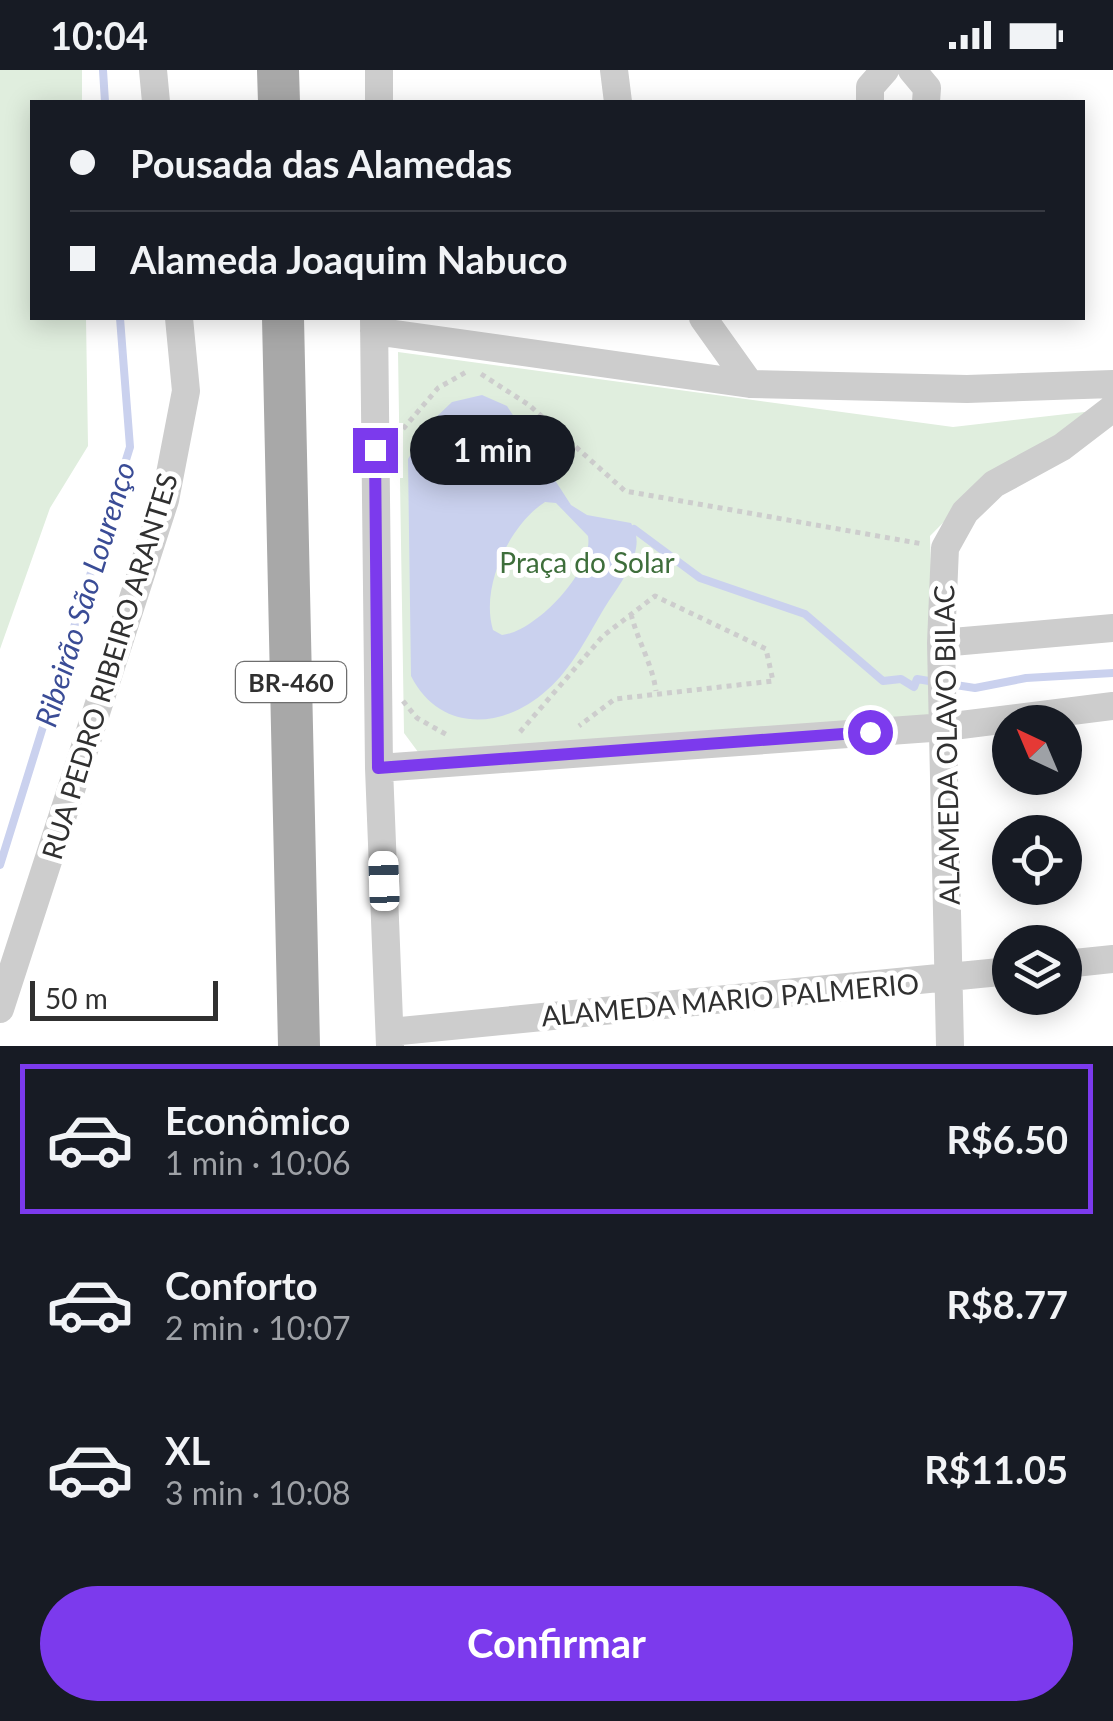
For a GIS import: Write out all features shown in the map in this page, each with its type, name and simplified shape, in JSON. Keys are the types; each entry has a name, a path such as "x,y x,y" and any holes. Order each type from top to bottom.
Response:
{"main road":[{"path":"278,70 279,100"},
{"name":"BR-460","path":"284,320 300,1046"}],"street":[{"path":"153,70 156,100"},
{"path":"379,70 379,100"},
{"path":"614,70 618,100"},
{"path":"870,100 870,87 885,70"},
{"path":"912,70 926,88 926,100"},
{"name":"RUA PEDRO RIBEIRO ARANTES","path":"0,1009 165,500 186,392 179,320"},
{"path":"705,320 750,384"},
{"path":"390,1039 378,768 374,324 454,342 750,384 967,389 1113,384"},
{"name":"ALAMEDA OLAVO BILAC","path":"950,1046 942,652 945,548 966,512 994,484 1062,447 1113,408"},
{"path":"942,652 1113,628"},
{"path":"378,768 1113,706"},
{"path":"1082,962 1113,959"},
{"name":"ALAMEDA MARIO PALMERIO","path":"390,1039 992,973"}],"path":[{"path":"454,342 471,370 506,386 626,490 945,548"},
{"path":"400,442 404,424 438,388 471,370"},
{"path":"505,734 522,731 603,636 656,596 742,634 766,649 773,681 740,688 656,691 615,700 572,732 571,754"},
{"path":"631,614 638,639 652,662 656,691"},
{"path":"398,695 417,718 450,736"}],"green space":[{"path":"0,70 82,70 82,100 30,100 30,320 86,320 88,446 50,508 0,649"},
{"name":"Praça do Solar","path":"398,352 953,427 1093,411 1084,426 995,470 930,536 935,719 424,760 404,733"}],"water":[{"path":"482,395 507,406 571,505 587,515 631,523 636,537 635,553 626,574 564,672 530,703 492,718 455,716 438,708 423,695 411,676 408,459 430,423 452,402","holes":["545,502 556,503 588,536 582,566 545,612 502,635 493,630 490,613 494,577 501,559 532,512"]}],"waterway":[{"name":"Ribeirão São Lourenço","path":"103,70 105,100"},
{"name":"Ribeirão São Lourenço","path":"0,865 130,447 120,320"},
{"path":"634,529 700,578 805,614 883,681 901,679 914,687 917,679 935,682"},
{"path":"949,684 975,688 1026,678 1113,673"}],"route":[{"path":"375,450 378,768 870,732"}]}
